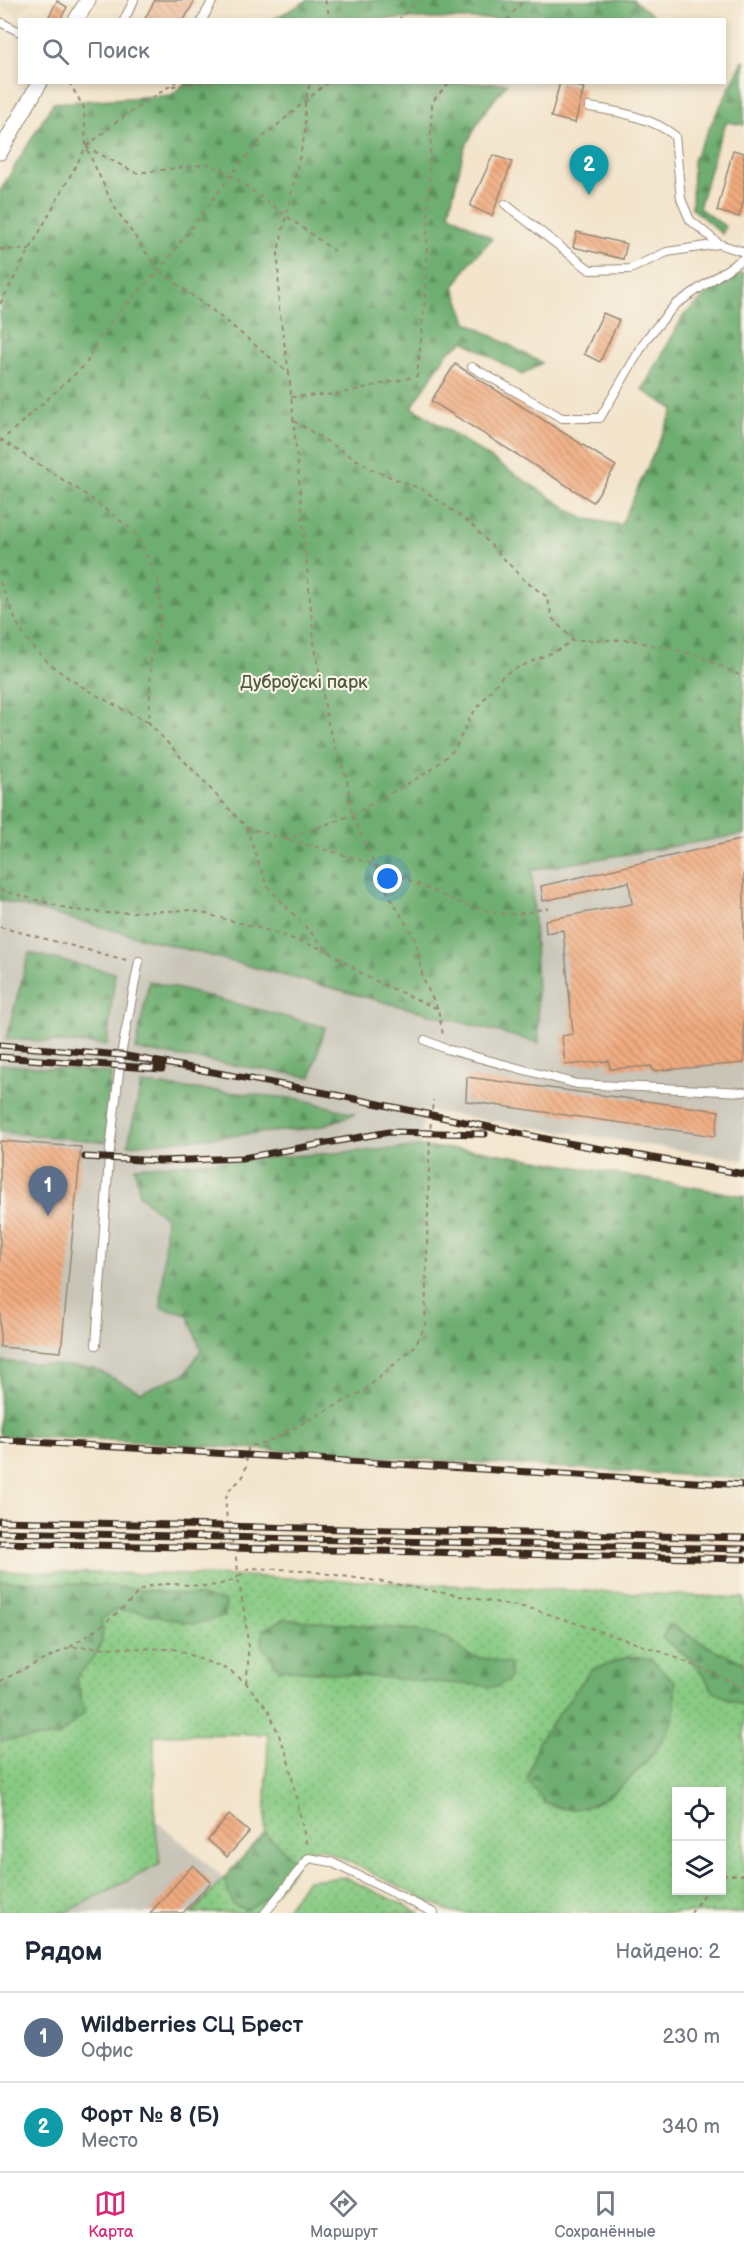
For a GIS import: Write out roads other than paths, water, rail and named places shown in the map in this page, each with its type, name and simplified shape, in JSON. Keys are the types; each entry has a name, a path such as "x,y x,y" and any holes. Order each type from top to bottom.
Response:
{"street":[{"path":"77,18 88,0"},
{"path":"0,152 39,84"}],"lane":[{"path":"125,18 135,0"},
{"path":"203,18 213,0"},
{"path":"0,22 18,31"},
{"path":"589,107 606,109 664,126 675,136 681,199 690,220 719,244 744,252"},
{"path":"505,204 590,270 630,269 667,252 719,244"},
{"path":"472,367 562,418 600,418 647,338 675,305 744,258"},
{"path":"96,1345 112,1135 121,1055 139,962"},
{"path":"425,1040 446,1049 577,1084 744,1092"},
{"path":"265,1913 309,1858 331,1862 434,1913"}],"railway":[{"path":"0,1045 121,1055 331,1094 556,1141 744,1174"},
{"path":"0,1057 162,1069"},
{"path":"85,1157 160,1161 243,1158 389,1132 485,1134"},
{"path":"0,1440 744,1485"},
{"path":"0,1521 744,1538"},
{"path":"0,1532 744,1549"},
{"path":"0,1543 744,1559"}],"place":[{"name":"Форт № 8 (Б)","path":"589,195"},
{"name":"Wildberries СЦ Брест","path":"48,1216"}],"park label":[{"name":"Дуброўскі парк","path":"304,682"}]}
